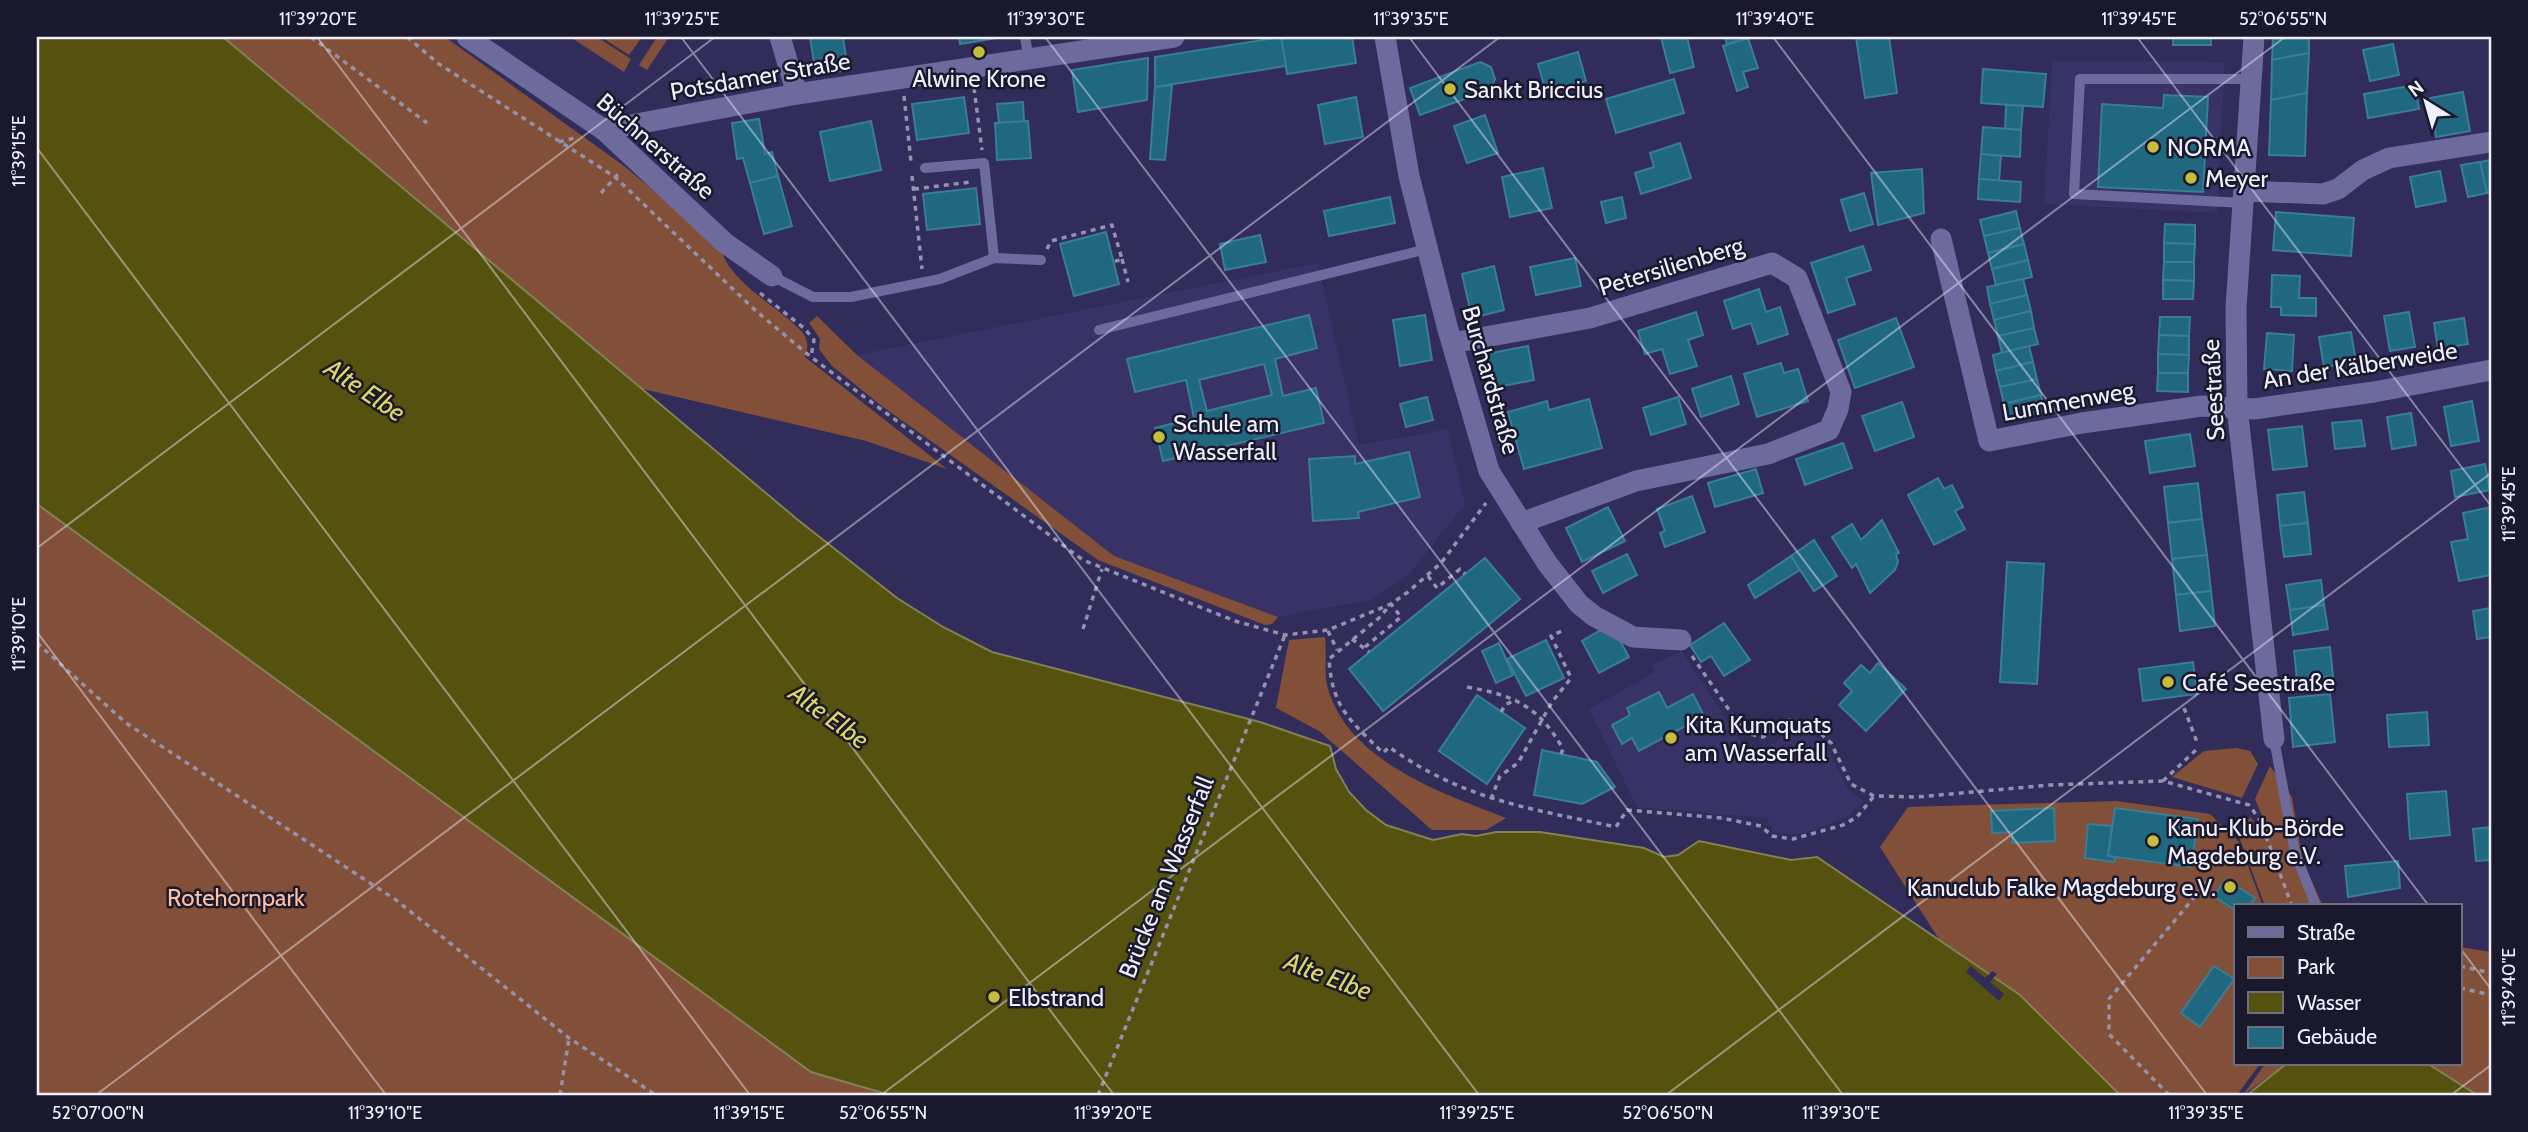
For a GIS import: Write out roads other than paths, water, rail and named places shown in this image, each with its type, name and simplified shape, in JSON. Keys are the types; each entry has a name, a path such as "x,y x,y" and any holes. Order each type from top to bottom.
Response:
{"street":[{"name":"Büchnerstraße","path":"467,37 604,130 764,283"},
{"path":"780,37 797,94"},
{"name":"Potsdamer Straße","path":"604,130 797,94 1174,37"},
{"name":"Burchardstraße","path":"1385,37 1409,176 1483,459 1521,523 1566,590 1594,616 1633,637 1681,640"},
{"name":"Seestraße","path":"2254,37 2236,307 2237,407 2274,739"},
{"path":"2244,197 2323,194 2338,189 2363,170 2389,158 2491,142"},
{"name":"Lummenweg","path":"1941,239 1989,441 2082,423 2202,406 2237,407"},
{"name":"Petersilienberg","path":"1452,343 1590,318 1772,263 1797,278 1802,290 1841,392 1838,409 1829,430 1768,454 1636,481 1521,523"},
{"name":"An der Kälberweide","path":"2237,407 2254,409 2374,392 2491,371"}],"lane":[{"path":"1025,37 1028,59"},
{"path":"2244,197 2074,194 2079,92 2080,79 2250,79"},
{"path":"925,167 984,163 994,258"},
{"path":"1099,330 1427,249"},
{"path":"764,283 813,297 851,297 923,282 994,258 1041,260"},
{"path":"2274,739 2295,853 2315,904"}],"water":[{"name":"Alte Elbe","path":"37,37 223,37 798,520 897,598 943,627 992,652 1260,722 1330,746 1336,769 1349,792 1366,810 1386,825 1433,840 1462,834 1476,836 1496,832 1540,832 1644,848 1664,857 1678,855 1699,841 1791,860 1817,857 2020,995 2120,1095 890,1095 811,1072 37,504"},
{"path":"2283,1066 2431,1066 2477,1095 2247,1095"}],"place":[{"name":"Alwine Krone","path":"979,52"},
{"name":"Sankt Briccius","path":"1450,89"},
{"name":"NORMA","path":"2153,147"},
{"name":"Meyer","path":"2191,178"},
{"name":"Schule am Wasserfall","path":"1159,437"},
{"name":"Café Seestraße","path":"2168,682"},
{"name":"Kita Kumquats am Wasserfall","path":"1671,738"},
{"name":"Kanu-Klub-Börde Magdeburg e.V.","path":"2153,841"},
{"name":"Kanuclub Falke Magdeburg e.V.","path":"2230,887"},
{"name":"Elbstrand","path":"994,997"}],"park label":[{"name":"Rotehornpark","path":"236,897"}]}
